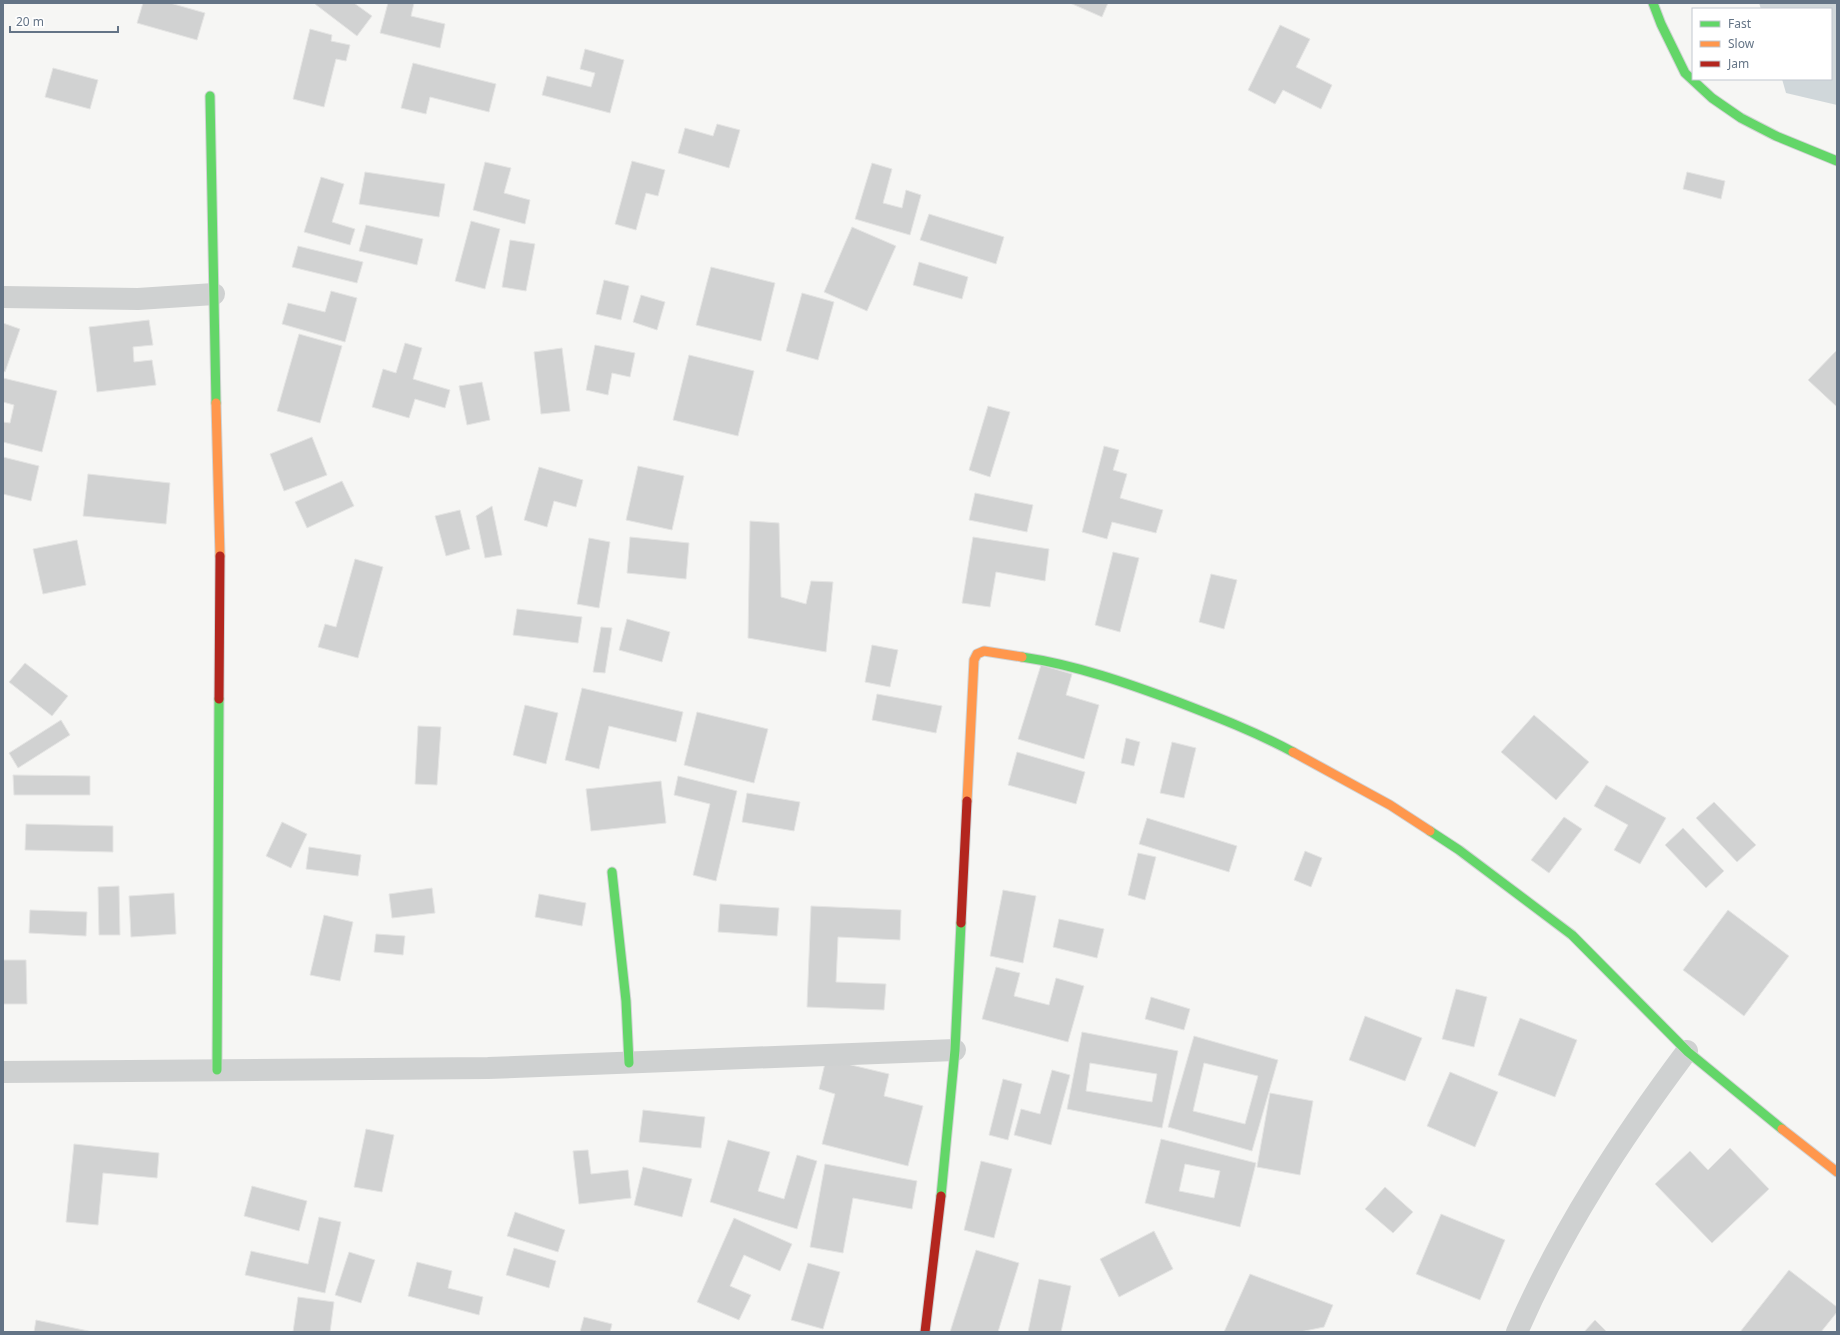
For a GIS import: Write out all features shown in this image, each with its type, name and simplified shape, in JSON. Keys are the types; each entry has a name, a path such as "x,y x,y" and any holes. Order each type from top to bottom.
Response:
{"street":[{"path":"1653,3 1661,24 1685,73 1692,79"},
{"path":"1693,80 1712,98 1742,118 1776,136 1837,161"},
{"path":"210,96 220,573 217,1070"},
{"path":"3,297 138,299 214,294"},
{"path":"925,1332 934,1263 955,1050 972,682 974,660 977,654 984,651 1035,659 1085,670 1158,695 1245,729 1287,749 1390,805 1459,850 1572,936 1687,1051 1786,1133 1837,1172"},
{"path":"612,872 626,1000 629,1062"},
{"path":"3,1072 488,1068 955,1050"},
{"path":"1517,1332 1551,1261 1578,1210 1644,1108 1687,1051"}],"shaded area":[{"path":"1759,3 1837,3 1837,105 1786,93 1782,80 1832,80 1832,8 1761,8"}],"building":[{"path":"143,3 170,3 205,13 197,40 137,23"},
{"path":"354,3 372,16 357,36 315,4"},
{"path":"388,3 414,3 411,16 445,24 440,48 380,33"},
{"path":"1070,3 1108,3 1102,17"},
{"path":"1280,25 1310,39 1296,67 1332,85 1321,109 1283,90 1275,104 1248,90"},
{"path":"310,29 332,35 331,41 350,45 346,61 336,59 324,107 293,99"},
{"path":"585,49 624,60 610,113 542,95 547,76 591,87 595,73 580,69"},
{"path":"413,63 496,84 489,112 430,97 426,114 401,108"},
{"path":"53,68 98,80 90,109 45,97"},
{"path":"717,124 740,130 729,168 678,153 685,128 713,136"},
{"path":"632,161 665,170 658,196 646,193 636,230 615,224"},
{"path":"485,162 511,168 504,193 530,200 525,224 473,210"},
{"path":"872,163 892,169 883,203 902,208 906,190 921,195 910,235 855,219"},
{"path":"365,172 445,184 439,217 359,204"},
{"path":"1687,172 1725,181 1721,199 1683,189"},
{"path":"321,177 344,184 332,222 355,229 350,245 304,232"},
{"path":"929,214 1004,237 996,264 920,240"},
{"path":"471,221 500,229 485,289 455,281"},
{"path":"366,225 423,239 417,265 359,251"},
{"path":"852,227 896,246 867,311 824,292"},
{"path":"510,240 535,244 526,291 502,287"},
{"path":"298,246 363,262 357,283 292,267"},
{"path":"919,262 968,277 962,299 913,285"},
{"path":"711,267 775,283 761,341 696,325"},
{"path":"604,280 629,286 621,320 596,314"},
{"path":"331,291 357,298 345,342 282,324 288,303 325,312"},
{"path":"802,293 834,302 818,360 786,351"},
{"path":"641,295 665,302 657,330 633,322"},
{"path":"149,320 153,345 133,347 134,362 152,360 156,385 97,392 89,327"},
{"path":"3,323 20,329 5,372 3,371"},
{"path":"299,334 342,346 320,423 277,411"},
{"path":"405,343 422,348 413,379 450,390 445,408 415,399 409,418 372,407 383,369 396,373"},
{"path":"595,345 635,353 630,377 612,373 608,395 586,390"},
{"path":"562,348 570,411 541,414 534,352"},
{"path":"1837,350 1837,407 1808,380"},
{"path":"689,355 754,371 738,436 673,420"},
{"path":"3,378 57,391 42,452 3,442 3,422 10,423 14,405 3,402"},
{"path":"482,382 490,420 467,425 459,386"},
{"path":"988,406 1010,412 990,477 969,470"},
{"path":"312,437 327,475 284,491 270,454"},
{"path":"1104,446 1119,450 1113,470 1127,474 1120,498 1163,510 1156,533 1112,522 1107,539 1082,532"},
{"path":"3,457 39,466 31,501 3,494"},
{"path":"638,466 684,476 672,530 626,520"},
{"path":"539,467 583,480 576,507 554,501 547,527 524,520"},
{"path":"88,474 170,483 166,524 83,516"},
{"path":"342,481 354,506 307,528 295,502"},
{"path":"975,493 1033,505 1027,532 969,520"},
{"path":"492,506 502,555 485,558 476,516"},
{"path":"460,510 470,549 446,556 435,516"},
{"path":"750,521 779,523 781,597 806,604 811,581 833,582 826,652 748,638"},
{"path":"630,537 689,543 686,579 627,573"},
{"path":"973,537 1049,549 1045,581 996,572 990,607 962,603"},
{"path":"589,538 610,542 599,608 577,604"},
{"path":"77,540 86,585 43,594 33,549"},
{"path":"1113,552 1139,558 1120,632 1095,625"},
{"path":"355,559 383,567 358,658 318,647 325,624 336,627"},
{"path":"1211,574 1237,580 1224,629 1199,622"},
{"path":"517,609 582,617 578,643 513,635"},
{"path":"627,619 670,632 662,662 619,650"},
{"path":"601,627 612,628 605,673 593,672"},
{"path":"872,645 898,650 890,687 865,682"},
{"path":"25,663 68,696 52,716 9,682"},
{"path":"1041,665 1072,674 1066,695 1099,705 1084,759 1018,739"},
{"path":"582,688 683,712 676,742 609,726 599,769 565,760"},
{"path":"877,694 942,706 936,733 872,720"},
{"path":"525,705 558,713 546,764 513,755"},
{"path":"697,712 768,729 754,783 684,765"},
{"path":"1534,715 1589,762 1556,800 1501,752"},
{"path":"61,720 70,735 18,768 9,753"},
{"path":"418,726 441,727 437,785 415,784"},
{"path":"1126,738 1140,742 1134,766 1121,763"},
{"path":"1172,742 1196,748 1184,798 1160,793"},
{"path":"1017,752 1085,772 1076,804 1008,785"},
{"path":"13,775 90,776 90,795 14,795"},
{"path":"678,776 737,791 716,881 693,875 710,804 674,795"},
{"path":"661,781 666,823 591,831 586,789"},
{"path":"1606,785 1666,818 1640,864 1614,850 1628,825 1594,806"},
{"path":"747,793 800,802 794,831 742,822"},
{"path":"1714,802 1756,845 1737,862 1696,818"},
{"path":"1564,817 1582,829 1549,873 1531,860"},
{"path":"1147,818 1237,846 1229,872 1139,844"},
{"path":"282,822 307,834 291,868 266,856"},
{"path":"26,824 113,826 113,852 25,850"},
{"path":"1683,828 1724,871 1706,888 1665,845"},
{"path":"309,847 361,855 358,876 306,869"},
{"path":"1305,851 1322,858 1311,887 1294,880"},
{"path":"1138,853 1156,857 1145,900 1128,895"},
{"path":"119,886 120,935 99,935 98,887"},
{"path":"432,888 435,913 392,918 389,894"},
{"path":"1003,890 1036,896 1023,963 990,956"},
{"path":"174,893 176,934 131,937 129,896"},
{"path":"539,894 586,903 582,926 535,917"},
{"path":"720,904 779,908 777,936 718,932"},
{"path":"811,906 901,910 900,940 838,937 836,982 886,984 884,1010 807,1007"},
{"path":"30,910 87,912 86,936 29,933"},
{"path":"1728,910 1789,956 1744,1016 1683,970"},
{"path":"324,915 353,922 340,981 310,975"},
{"path":"1059,919 1104,929 1097,958 1053,947"},
{"path":"376,934 405,936 403,955 374,952"},
{"path":"3,960 26,960 27,1004 3,1004"},
{"path":"996,967 1020,973 1014,996 1049,1005 1056,978 1084,986 1068,1042 982,1019"},
{"path":"1456,989 1487,997 1474,1047 1442,1039"},
{"path":"1151,997 1190,1009 1184,1030 1145,1019"},
{"path":"1365,1016 1422,1038 1405,1081 1349,1060"},
{"path":"1520,1018 1577,1040 1555,1097 1498,1075"},
{"path":"1082,1032 1178,1051 1162,1128 1067,1109","holes":["1090,1063 1157,1074 1152,1102 1086,1091"]},
{"path":"1194,1036 1278,1060 1252,1151 1168,1127","holes":["1204,1063 1258,1076 1245,1124 1193,1111"]},
{"path":"826,1059 889,1074 884,1096 923,1106 908,1166 822,1144 835,1094 819,1089"},
{"path":"1052,1070 1070,1075 1051,1145 1014,1135 1021,1109 1040,1114"},
{"path":"1450,1072 1498,1092 1475,1147 1427,1126"},
{"path":"1003,1079 1022,1084 1008,1140 989,1135"},
{"path":"1270,1093 1313,1101 1300,1175 1257,1167"},
{"path":"643,1110 705,1117 701,1148 639,1142"},
{"path":"366,1129 394,1135 382,1192 354,1187"},
{"path":"1161,1139 1256,1163 1240,1227 1145,1203","holes":["1185,1164 1220,1171 1214,1198 1179,1191"]},
{"path":"728,1140 770,1152 758,1191 784,1199 797,1155 817,1161 797,1229 710,1202"},
{"path":"74,1144 159,1153 157,1178 103,1173 98,1225 66,1222"},
{"path":"1730,1148 1769,1189 1712,1243 1655,1184 1690,1151 1708,1170"},
{"path":"588,1150 591,1174 628,1170 631,1198 579,1204 573,1151"},
{"path":"981,1161 1012,1169 994,1238 964,1230"},
{"path":"825,1164 917,1181 912,1209 853,1198 843,1253 810,1247"},
{"path":"643,1167 692,1179 682,1217 634,1205"},
{"path":"252,1186 307,1201 299,1231 244,1216"},
{"path":"1385,1187 1413,1212 1393,1233 1365,1209"},
{"path":"515,1212 565,1230 558,1252 507,1236"},
{"path":"1441,1214 1505,1240 1480,1300 1416,1274"},
{"path":"319,1217 341,1222 325,1293 245,1275 251,1251 308,1264"},
{"path":"734,1218 792,1244 780,1271 744,1255 730,1286 751,1295 739,1320 697,1302"},
{"path":"1154,1231 1173,1269 1119,1297 1100,1259"},
{"path":"514,1248 556,1261 549,1288 506,1275"},
{"path":"976,1250 1019,1263 998,1332 950,1332"},
{"path":"349,1252 375,1260 361,1303 335,1295"},
{"path":"417,1262 452,1271 448,1288 483,1297 479,1315 408,1296"},
{"path":"808,1263 840,1272 823,1329 791,1320"},
{"path":"1789,1270 1837,1307 1837,1312 1821,1332 1740,1332"},
{"path":"1250,1274 1333,1305 1324,1327 1300,1332 1224,1332"},
{"path":"1039,1279 1071,1286 1061,1332 1028,1332"},
{"path":"298,1297 334,1302 330,1332 293,1332"},
{"path":"584,1317 612,1324 610,1332 580,1332"},
{"path":"36,1320 93,1332 34,1332"},
{"path":"1595,1320 1607,1332 1584,1332"}],"traffic: fast":[{"path":"1653,3 1661,24 1685,73 1692,79"},
{"path":"1693,80 1712,98 1741,118 1776,136 1837,161"},
{"path":"210,96 216,403"},
{"path":"1022,657 1042,660 1082,670 1140,688 1236,725 1293,752"},
{"path":"217,1070 219,699"},
{"path":"1430,831 1459,850 1572,935 1688,1052 1782,1129"},
{"path":"612,872 626,1001 629,1063"},
{"path":"941,1196 955,1050 961,923"}],"traffic: slow":[{"path":"216,403 220,556"},
{"path":"967,801 974,660 977,654 984,651 1022,657"},
{"path":"1293,752 1390,805 1430,831"},
{"path":"1782,1129 1837,1172"}],"traffic: jam":[{"path":"219,699 220,556"},
{"path":"961,923 967,801"},
{"path":"925,1332 941,1196"}]}
